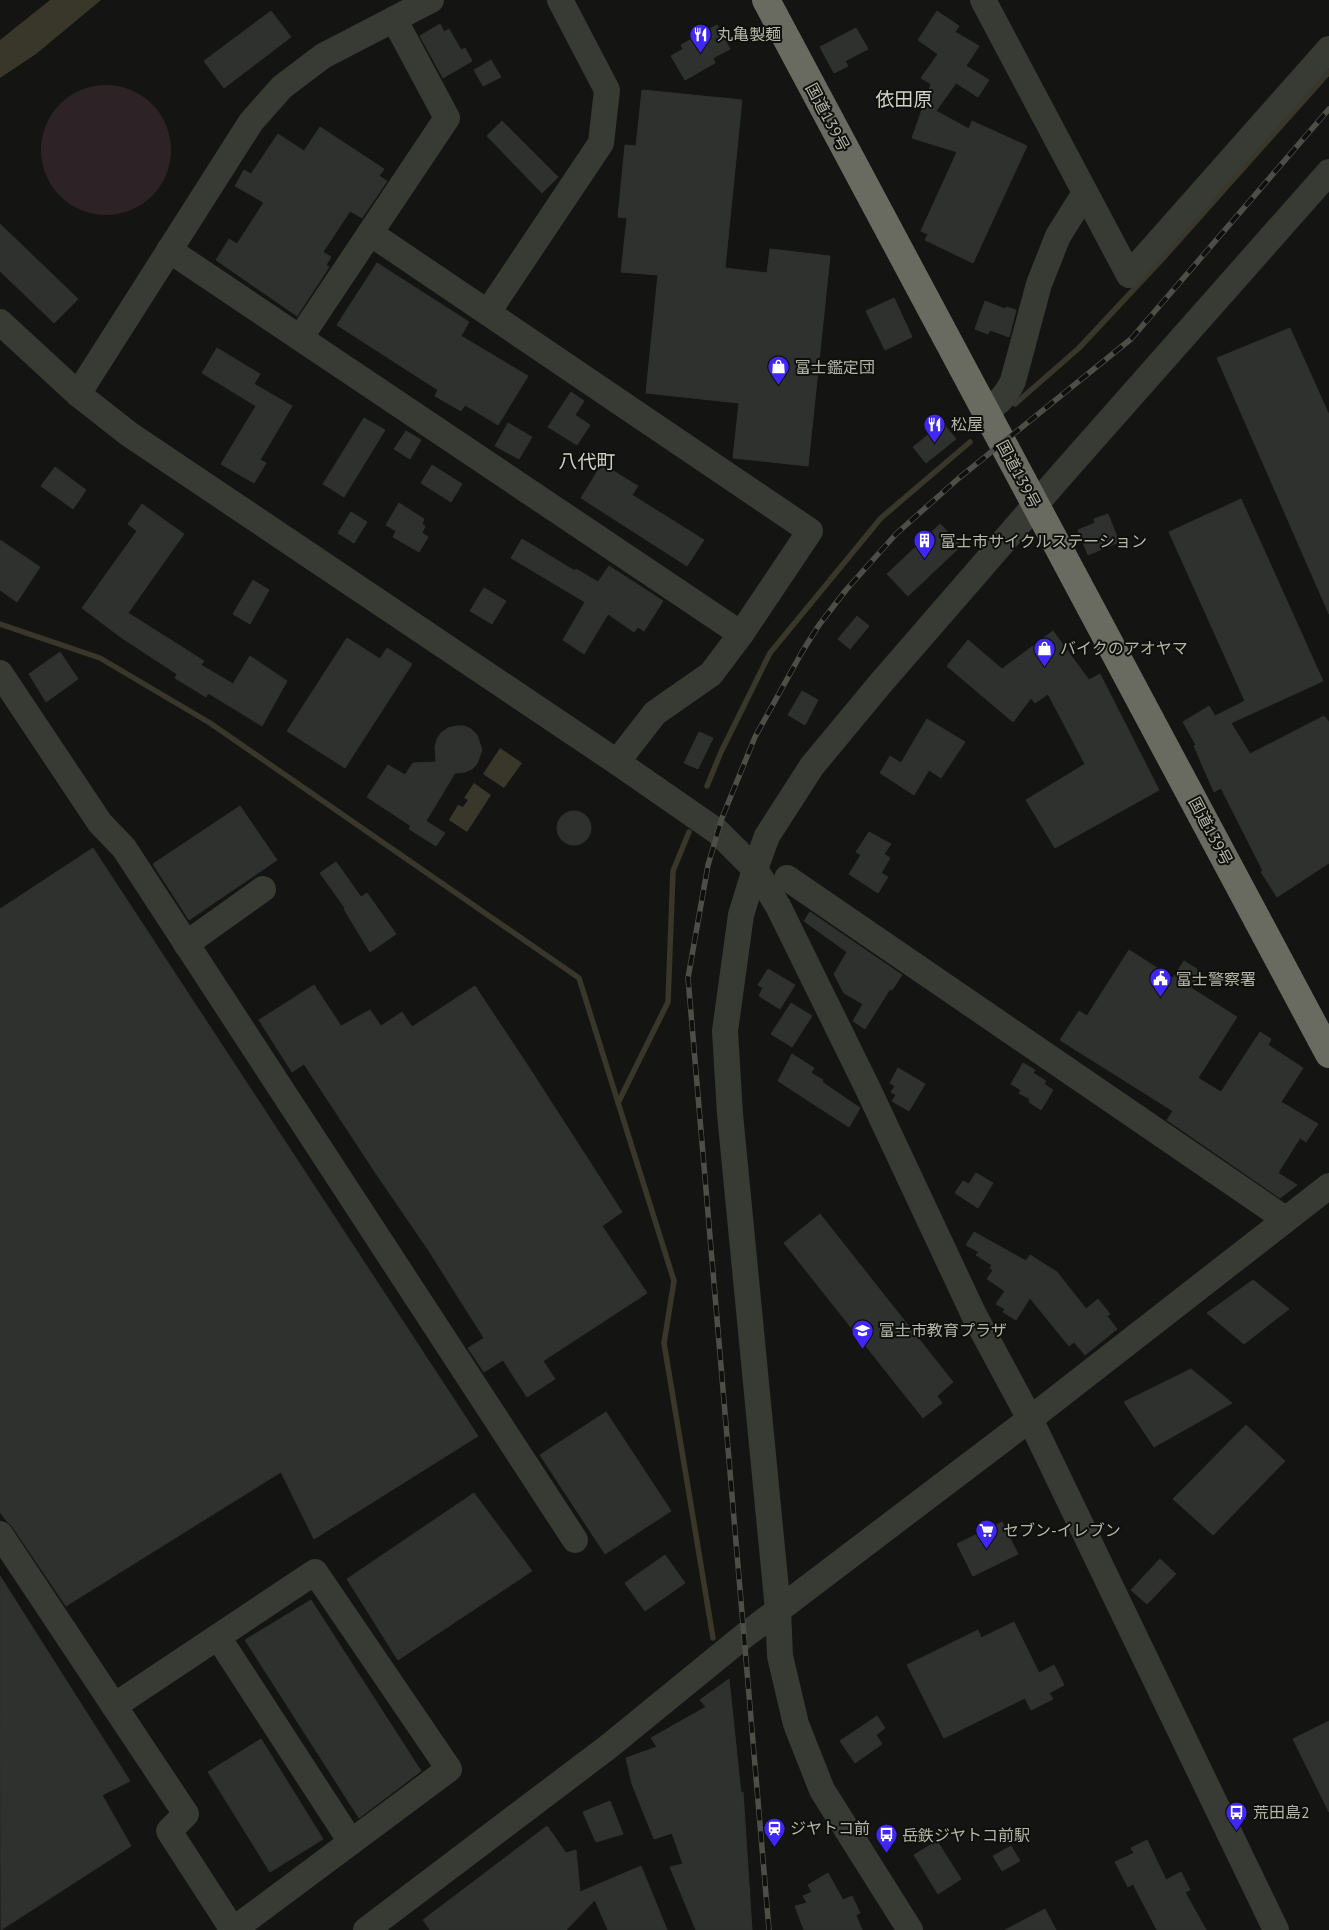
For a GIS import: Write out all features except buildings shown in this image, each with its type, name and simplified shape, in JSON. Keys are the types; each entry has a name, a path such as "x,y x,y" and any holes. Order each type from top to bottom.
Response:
{"highway":[{"name":"国道139号","path":"766,0 1329,1054"}],"street":[{"path":"488,312 601,143 607,90 560,0"},
{"path":"983,0 1128,275 1329,49"},
{"path":"78,394 251,122 282,87 323,56 412,7 447,118 300,338"},
{"path":"910,1930 822,1790 796,1724 780,1656 778,1610 730,1114 725,1031 741,915 754,869 767,836 812,766 880,684 1329,172"},
{"path":"986,412 1005,397 1009,390 1039,284 1058,236 1085,193"},
{"path":"370,233 810,531 741,634 711,674 655,713 617,762"},
{"path":"169,250 741,634"},
{"path":"0,322 78,394 129,434 718,832 754,869 778,906 868,1089 974,1315 1030,1419 1276,1930"},
{"path":"0,674 100,823 124,848 575,1540"},
{"path":"787,878 1285,1219"},
{"path":"186,944 263,888"},
{"path":"366,1930 608,1747 736,1642 1030,1419 1329,1186"},
{"path":"0,1534 114,1706 186,1814 169,1832 233,1930 449,1769 315,1572 114,1706"},
{"path":"218,1637 351,1842"}],"shaded area":[{"path":"50,0 101,0 36,54 0,78 0,40"},
{"path":"106,85 119,86 131,90 152,104 166,125 170,137 170,163 166,175 152,196 131,210 119,214 106,215 93,214 81,210 60,196 46,175 42,163 41,150 42,137 46,125 60,104 81,90 93,86"},
{"path":"500,748 522,763 504,788 483,774"},
{"path":"474,783 491,795 467,832 449,820 458,805 463,807 468,800 464,798"}],"waterway":[{"path":"1015,404 1079,348 1165,256 1329,72"},
{"path":"707,786 721,752 770,653 881,518 970,442"},
{"path":"0,624 100,658 210,723 579,978 674,1281 664,1343 713,1638"},
{"path":"618,1103 668,1002 673,871 689,832"}],"railway":[{"path":"769,1930 688,978 708,865 722,818 755,737 802,652 819,625 846,590 896,534 959,478 1131,339 1329,109"}],"place":[{"name":"丸亀製麺","path":"701,53"},
{"name":"富士鑑定団","path":"779,386"},
{"name":"松屋","path":"935,443"},
{"name":"富士市サイクルステーション","path":"924,560"},
{"name":"バイクのアオヤマ","path":"1044,667"},
{"name":"富士警察署","path":"1160,998"},
{"name":"富士市教育プラザ","path":"863,1349"},
{"name":"セブン-イレブン","path":"987,1549"},
{"name":"荒田島2","path":"1237,1831"},
{"name":"ジヤトコ前","path":"774,1847"},
{"name":"岳鉄ジヤトコ前駅","path":"886,1854"}],"district":[{"name":"依田原","path":"904,99"},
{"name":"八代町","path":"587,461"}]}
